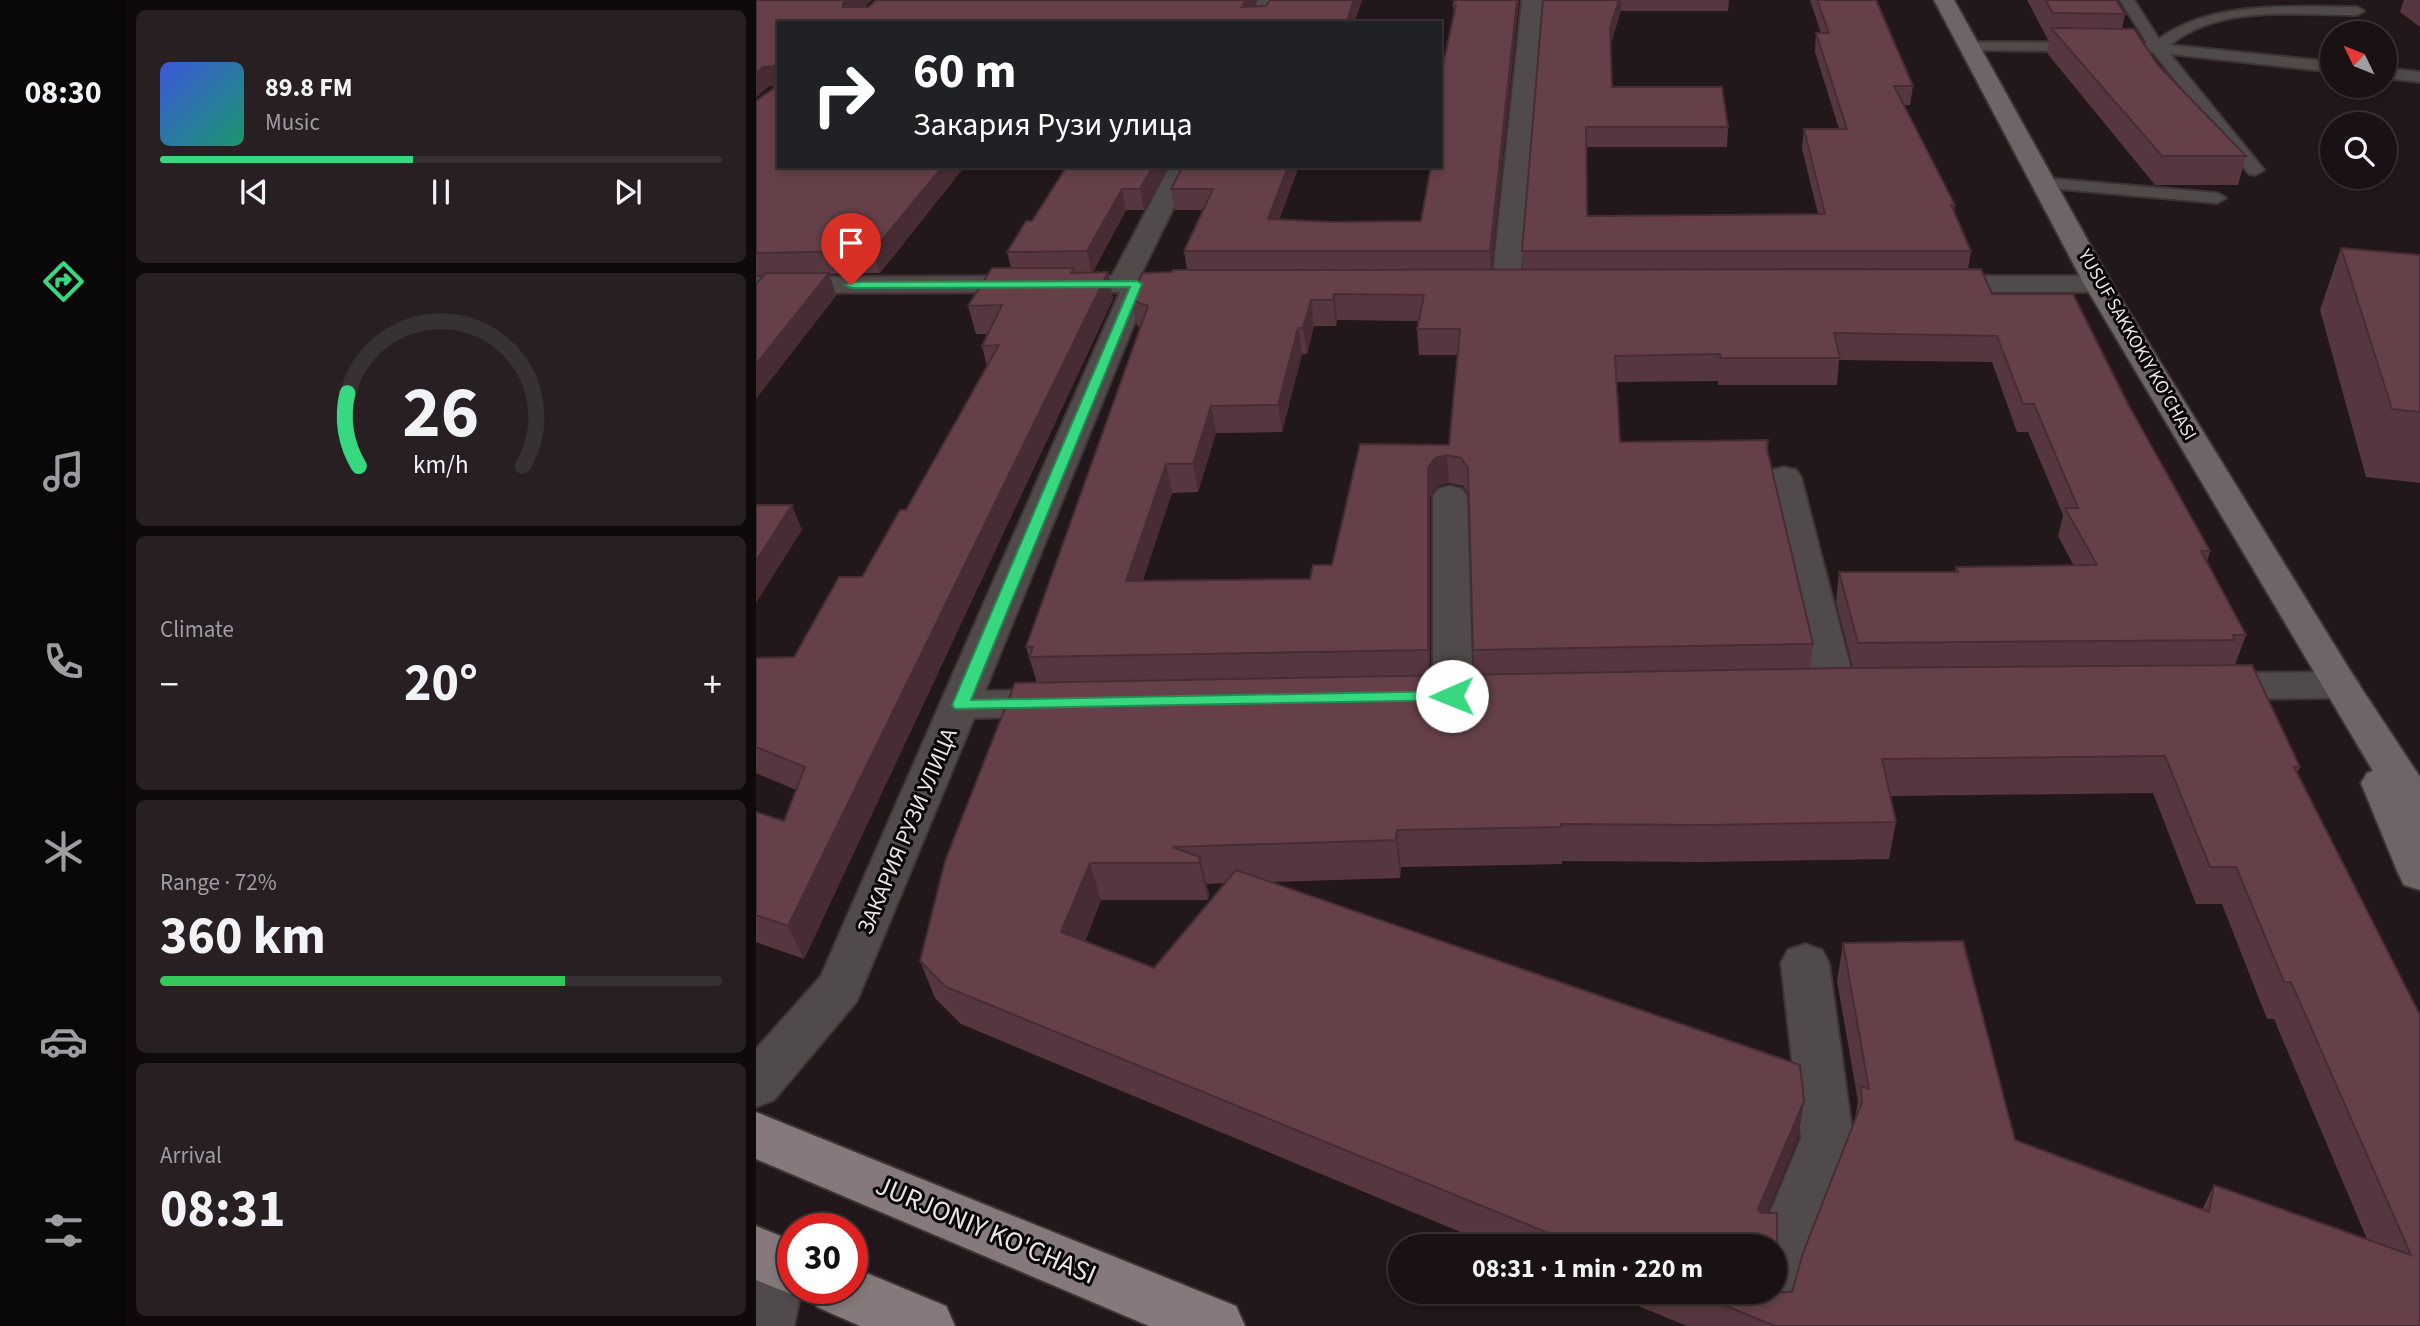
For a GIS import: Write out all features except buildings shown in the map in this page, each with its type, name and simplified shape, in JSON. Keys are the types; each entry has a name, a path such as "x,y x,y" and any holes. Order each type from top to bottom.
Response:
{"main road":[{"name":"YUSUF SAKKOKIY KO'CHASI","path":"1944,0 2098,284 2340,685 2420,811"},
{"name":"YUSUF SAKKOKIY KO'CHASI","path":"2340,685 2420,873"},
{"name":"JURJONIY KO'CHASI","path":"756,1135 1216,1326"},
{"path":"868,1301 926,1326"}],"street":[{"path":"1257,21 1268,0"},
{"path":"1532,0 1492,283 1533,283"},
{"name":"ЗАКАРИЯ РУЗИ УЛИЦА","path":"756,1085 840,987 961,705 1129,284 1181,168"},
{"path":"761,291 1219,284"},
{"path":"1905,284 2098,284"},
{"path":"1784,477 1836,689"},
{"path":"1450,496 1452,696"},
{"path":"2172,686 2340,685"},
{"path":"1795,690 1878,689"},
{"path":"1412,697 1494,696"},
{"path":"961,705 1097,703"},
{"path":"1787,1241 1827,1138 1805,963"},
{"path":"765,1326 776,1261"}],"lane":[{"path":"2127,0 2157,48 2255,170"},
{"path":"2157,48 2180,31 2209,20 2250,13 2357,11"},
{"path":"1970,46 2157,48 2320,66"},
{"path":"2398,74 2420,77"},
{"path":"2045,183 2217,198"}],"route":[{"path":"851,285 1137,284 961,705 1452,696"}]}
